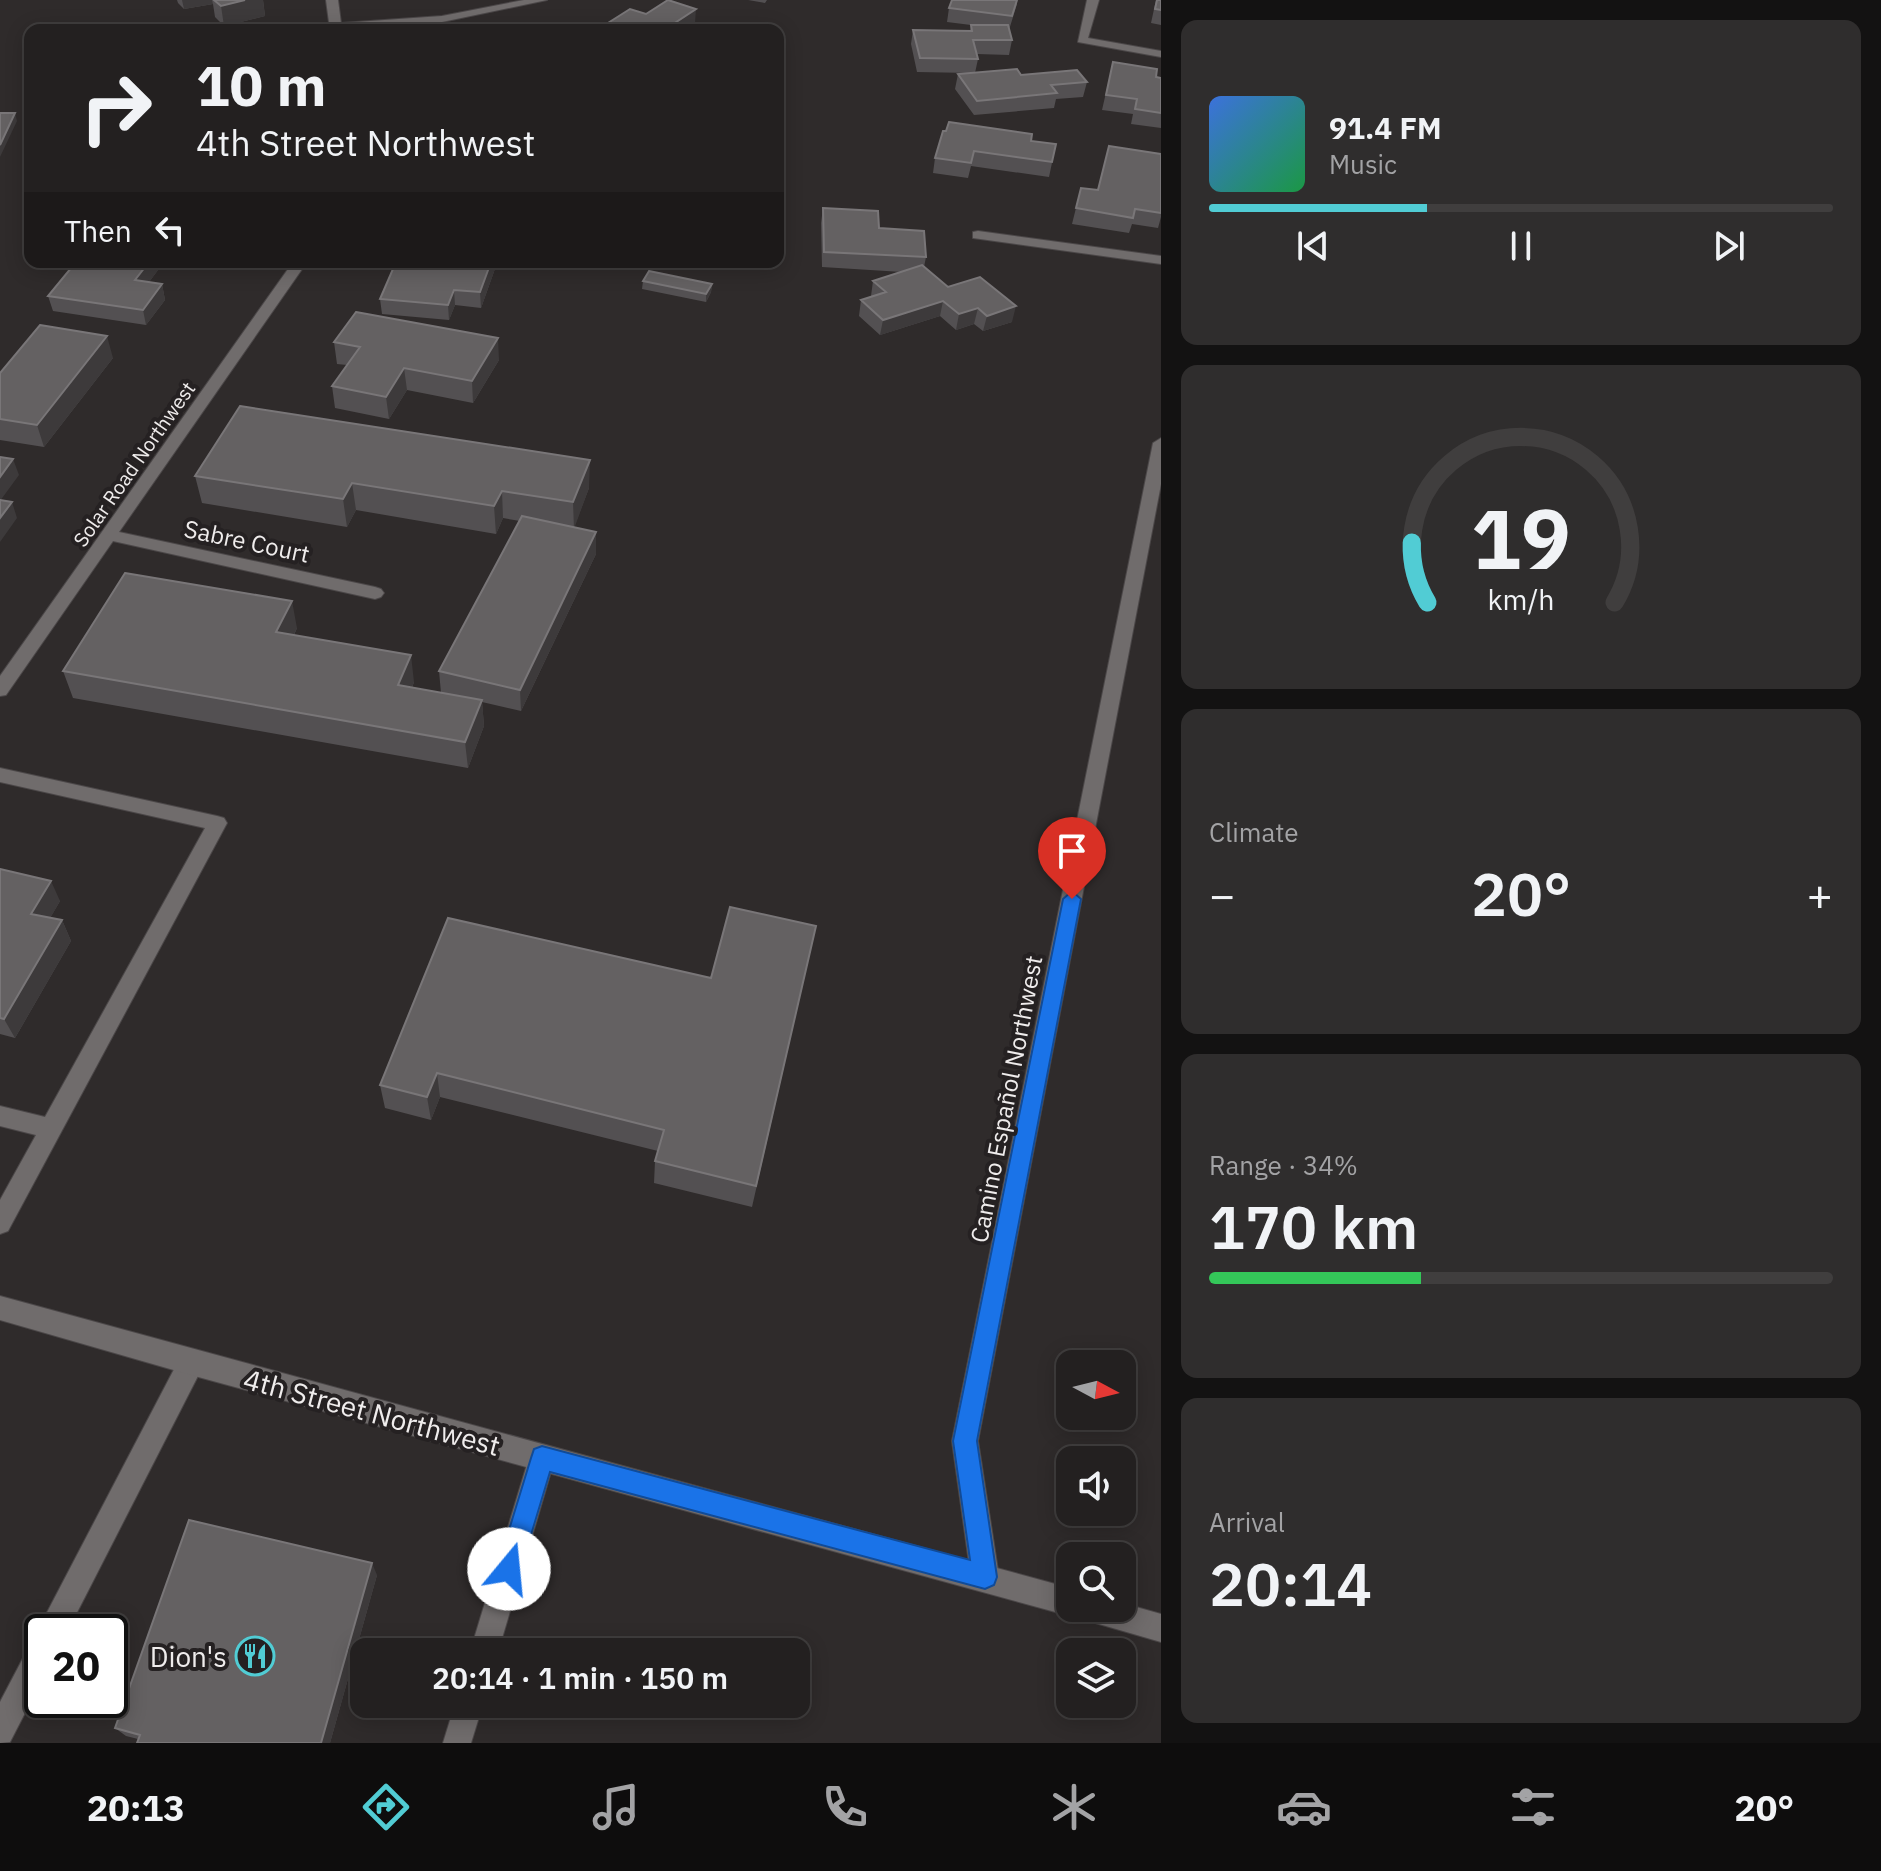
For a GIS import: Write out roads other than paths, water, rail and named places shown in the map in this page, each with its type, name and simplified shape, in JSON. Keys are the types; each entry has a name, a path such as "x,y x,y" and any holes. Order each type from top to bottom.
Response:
{"street":[{"path":"332,0 335,24"},
{"path":"383,24 442,19 541,0"},
{"path":"1093,0 1082,40 1161,54"},
{"path":"978,235 1161,260"},
{"name":"Solar Road Northwest","path":"0,690 296,268"},
{"name":"Camino Español Northwest","path":"985,1577 965,1441 1161,443"},
{"name":"Sabre Court","path":"109,535 375,593"},
{"path":"0,775 217,823 0,1223"},
{"path":"0,1116 51,1129"},
{"name":"4th Street Northwest","path":"0,1308 191,1363 1056,1598"},
{"path":"61,1614 191,1363"},
{"path":"488,1638 542,1458"},
{"path":"1136,1621 1161,1628"},
{"path":"0,1732 24,1686"},
{"path":"457,1743 465,1718"}],"place":[{"name":"Dion's","path":"255,1656"}]}
